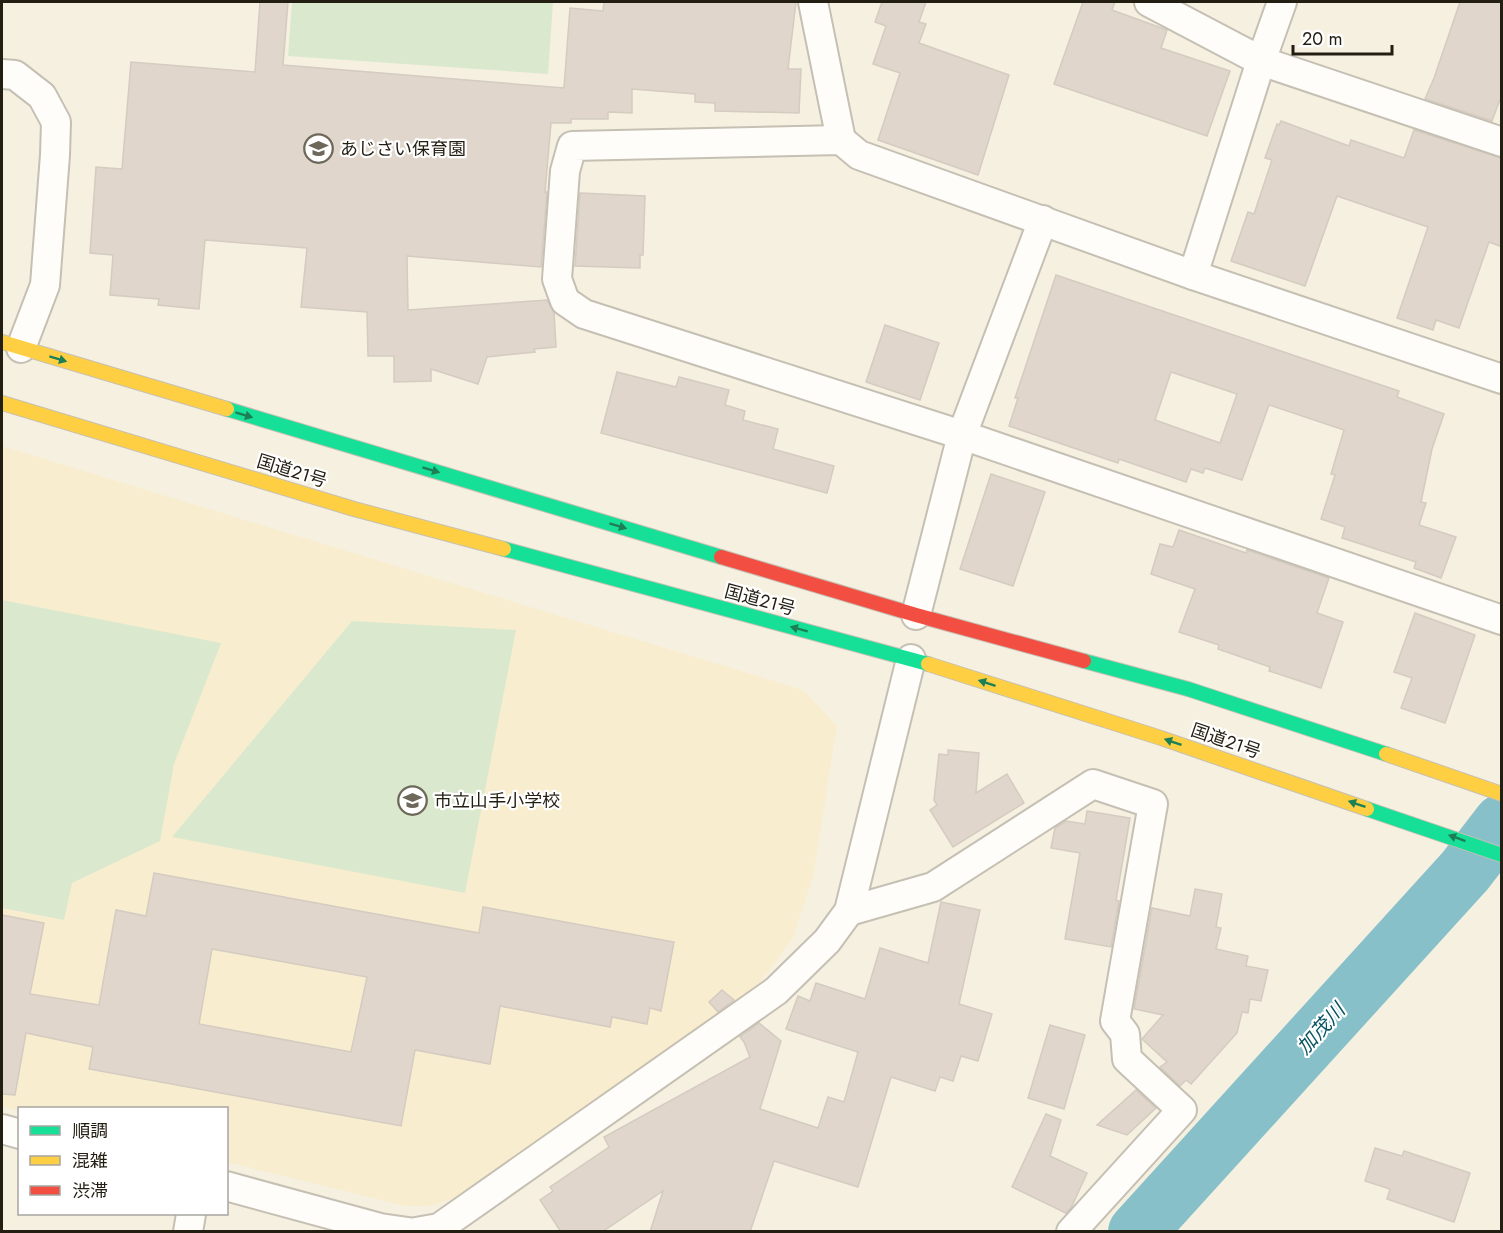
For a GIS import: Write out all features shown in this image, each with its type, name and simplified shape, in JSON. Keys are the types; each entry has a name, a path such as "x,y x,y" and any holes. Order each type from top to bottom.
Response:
{"highway":[{"name":"国道21号","path":"11,345 916,615 1188,689 1502,794"},
{"name":"国道21号","path":"2,403 354,509 911,659 1161,738 1501,854"}],"street":[{"path":"813,2 841,140 859,155 1192,275 1502,379"},
{"path":"1149,2 1261,61 1502,142"},
{"path":"1192,275 1282,2"},
{"path":"2,74 15,75 42,96 56,122 45,285 11,345"},
{"path":"841,140 572,146 565,171 557,279 565,301 584,314 962,435 1502,620"},
{"path":"916,615 962,435 1042,220"},
{"path":"416,1232 439,1228 776,991 826,941 849,911 911,659"},
{"path":"849,911 933,887 1093,784 1153,804 1114,1021 1125,1034 1127,1059 1182,1110 1071,1232"},
{"path":"2,1129 18,1133"},
{"path":"228,1187 380,1228 408,1232"},
{"path":"188,1232 191,1215"}],"shaded area":[{"name":"市立山手小学校","path":"2,446 803,690 837,726 813,876 793,938 759,984 455,1198 430,1206 405,1206 228,1162 228,1107 18,1107 18,1111 2,1106"}],"green space":[{"path":"292,2 553,2 548,74 288,56"},
{"path":"2,600 221,643 174,764 160,841 72,883 64,920 2,908"},
{"path":"352,621 516,630 465,893 172,837"}],"building":[{"name":"あじさい保育園","path":"260,2 288,2 283,65 564,88 570,8 603,11 604,2 796,2 788,69 801,69 799,113 715,111 715,103 695,102 695,94 632,89 632,113 608,112 608,119 571,119 571,123 551,123 541,267 407,256 408,310 547,300 554,312 556,347 534,349 535,352 487,357 478,384 431,369 431,381 394,382 394,356 368,356 367,312 301,307 307,248 205,240 199,309 158,305 159,299 110,295 113,255 90,253 96,167 122,169 131,62 255,72"},
{"path":"882,2 926,2 919,22 926,24 919,43 1009,75 978,175 878,140 900,73 873,64 886,26 875,22"},
{"path":"1083,2 1115,2 1112,10 1167,30 1161,48 1230,71 1207,136 1054,84"},
{"path":"1460,2 1502,2 1502,94 1492,121 1425,99"},
{"path":"1281,121 1349,146 1351,140 1404,158 1414,130 1502,158 1502,247 1489,242 1459,328 1436,320 1433,330 1397,318 1428,227 1337,196 1305,286 1231,261 1248,212 1254,214 1272,160 1265,158 1277,124 1279,125"},
{"path":"580,193 645,196 643,255 640,255 640,268 575,266"},
{"path":"1056,275 1399,391 1397,397 1444,414 1432,449 1421,502 1426,503 1419,525 1456,537 1441,578 1414,568 1416,562 1342,538 1345,527 1321,519 1335,475 1331,474 1344,430 1269,405 1242,480 1205,468 1203,473 1191,469 1186,482 1119,459 1118,463 1009,426 1018,398 1015,398","holes":["1171,372 1237,394 1220,443 1155,420"]},
{"path":"885,325 939,343 920,400 866,382"},
{"path":"617,372 676,387 679,377 729,390 725,405 745,411 743,420 778,429 773,449 834,466 827,493 601,433"},
{"path":"991,474 1045,492 1013,586 960,569"},
{"path":"1179,530 1329,578 1317,613 1343,622 1321,688 1269,671 1270,667 1218,649 1219,645 1179,632 1195,589 1151,574 1160,544 1173,547"},
{"path":"1415,613 1475,635 1445,723 1401,708 1412,678 1394,672"},
{"path":"948,750 979,753 976,793 1007,774 1024,803 953,847 930,810 937,805 934,800 939,754 948,755"},
{"path":"1087,811 1130,818 1116,900 1119,901 1111,947 1065,939 1080,853 1051,848 1055,828 1066,821 1085,824"},
{"path":"154,873 479,933 483,907 674,942 661,1011 650,1008 647,1024 612,1017 610,1027 500,1006 490,1064 415,1050 401,1126 89,1069 93,1047 26,1033 15,1095 2,1094 2,915 44,923 30,994 99,1005 116,910 146,916","holes":["212,949 367,977 351,1052 199,1024"]},
{"path":"1195,889 1222,894 1216,927 1221,928 1216,949 1248,956 1246,966 1268,970 1261,1001 1250,999 1248,1013 1242,1012 1237,1033 1191,1084 1186,1080 1180,1086 1160,1067 1167,1062 1142,1039 1163,1015 1134,1009 1152,908 1190,916"},
{"path":"941,902 980,910 959,1004 992,1014 978,1061 961,1056 953,1081 940,1077 935,1091 891,1077 858,1187 774,1161 750,1232 650,1232 663,1191 602,1232 561,1232 540,1200 553,1191 550,1187 609,1147 604,1137 750,1057 740,1037 759,1023 781,1041 760,1109 818,1128 828,1097 844,1102 858,1052 786,1029 798,996 810,1001 816,983 865,999 880,948 928,963"},
{"path":"722,990 734,1000 718,1012 709,1002"},
{"path":"1050,1025 1085,1035 1064,1109 1028,1098"},
{"path":"1136,1090 1156,1108 1127,1135 1097,1125"},
{"path":"1046,1114 1061,1120 1050,1156 1087,1173 1071,1208 1066,1213 1012,1187"},
{"path":"1375,1148 1402,1156 1404,1151 1470,1173 1454,1222 1387,1199 1390,1189 1365,1181"}],"waterway":[{"name":"加茂川","path":"1137,1232 1465,871 1502,823"}],"traffic: fast":[{"path":"227,409 721,557"},
{"path":"504,549 928,664"},
{"path":"1084,661 1188,689 1386,754"},
{"path":"1367,809 1502,855"}],"traffic: slow":[{"path":"2,342 227,409"},
{"path":"2,403 354,509 504,549"},
{"path":"928,664 1161,738 1367,809"},
{"path":"1386,754 1502,794"}],"traffic: jam":[{"path":"721,557 916,615 1084,661"}],"place":[{"name":"あじさい保育園","path":"319,149"},
{"name":"市立山手小学校","path":"413,801"}]}
